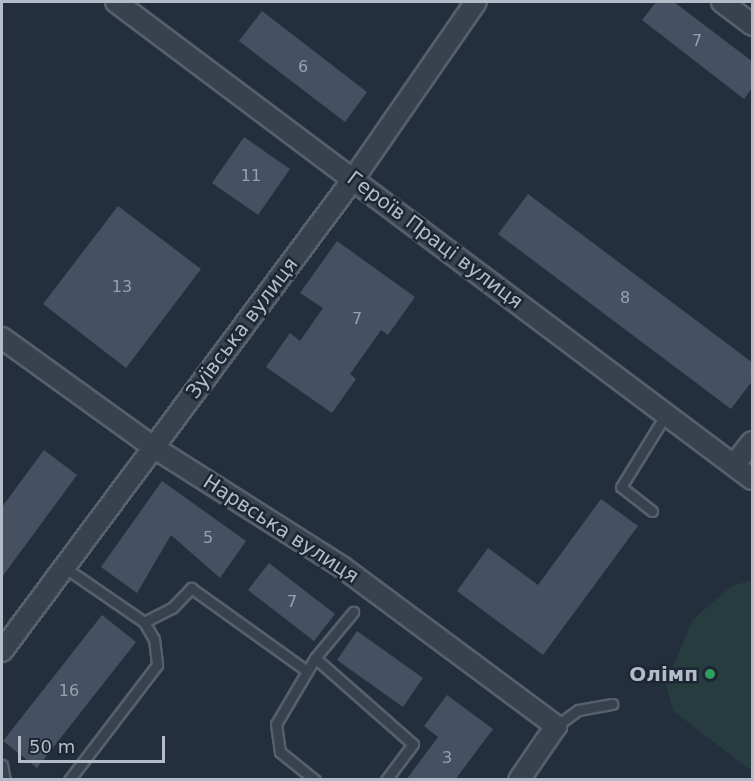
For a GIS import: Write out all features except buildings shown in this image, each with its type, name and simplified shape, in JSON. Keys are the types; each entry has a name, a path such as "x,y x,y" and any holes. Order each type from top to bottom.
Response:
{"street":[{"name":"Героїв Праці вулиця","path":"116,2 753,479"},
{"name":"Зуївська вулиця","path":"2,651 354,178 476,2"},
{"path":"722,2 753,25"},
{"name":"Нарвська вулиця","path":"2,338 153,447 342,567 556,726"},
{"path":"734,465 753,442"},
{"path":"519,780 556,726"}],"lane":[{"path":"651,511 621,487 666,414"},
{"path":"64,567 144,622 154,639 157,665 69,780"},
{"path":"144,622 172,608 190,588 307,671"},
{"path":"315,780 280,752 276,724 315,658 353,612"},
{"path":"315,658 413,744 386,780"},
{"path":"556,726 578,710 612,704"},
{"path":"2,765 5,780"}],"green space":[{"name":"Олімп","path":"752,580 752,771 673,711 666,683 693,619 732,586"}],"place":[{"name":"Олімп","path":"710,674"}]}
